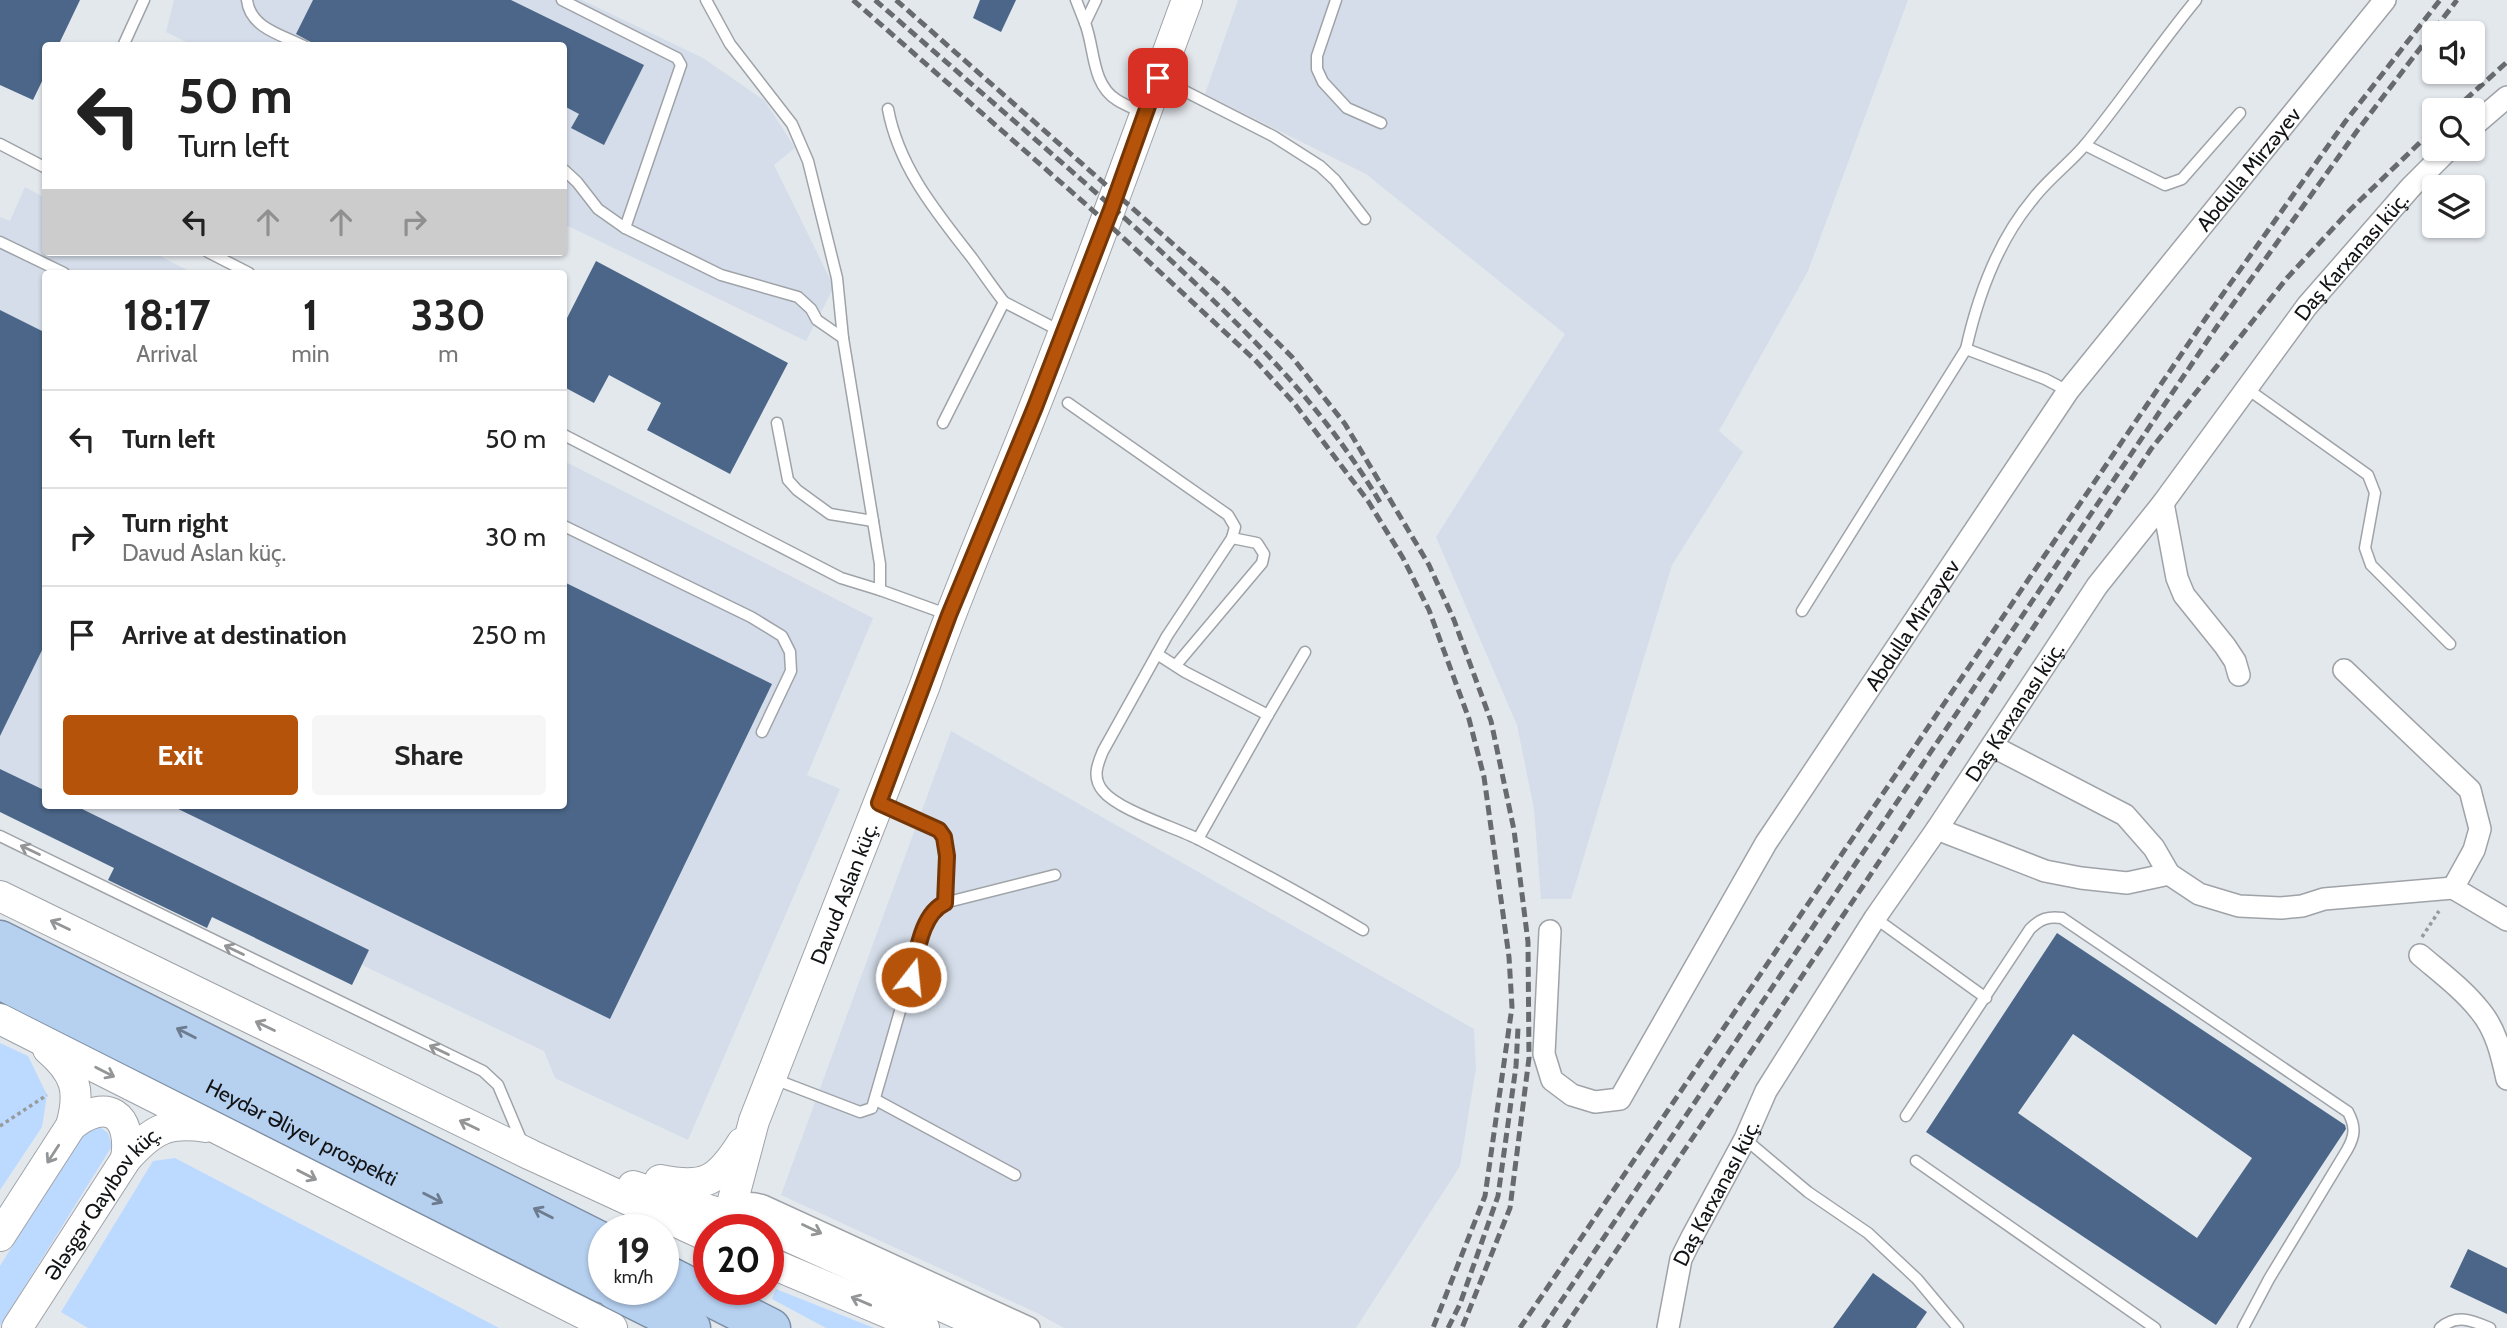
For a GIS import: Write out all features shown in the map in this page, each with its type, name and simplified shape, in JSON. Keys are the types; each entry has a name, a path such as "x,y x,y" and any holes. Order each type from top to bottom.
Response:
{"highway":[{"name":"Heydər Əliyev prospekti","path":"0,940 588,1235"},
{"name":"Heydər Əliyev prospekti","path":"0,980 588,1276"},
{"path":"679,1281 771,1328"},
{"path":"645,1305 691,1328"}],"main road":[{"name":"Davud Aslan küç.","path":"754,1121 879,803 949,615 1035,407 1112,207 1187,0"},
{"path":"0,896 528,1153 693,1230"},
{"path":"0,1019 612,1328"},
{"path":"32,1035 60,1059 74,1080 75,1109 71,1126"},
{"path":"0,1236 71,1126 85,1114 96,1110 109,1112 120,1120 129,1141 126,1159"},
{"path":"528,1153 679,1184 694,1184 715,1178 722,1172 754,1121"},
{"path":"731,1214 754,1121"},
{"name":"Ələsgər Qayıbov küç.","path":"23,1324 126,1159 141,1142 165,1128 188,1125 218,1129"},
{"path":"528,1153 703,1214"},
{"path":"784,1235 990,1328"},
{"path":"432,1239 574,1328"},
{"path":"784,1269 924,1328"}],"street":[{"name":"Abdulla Mirzəyev","path":"1550,931 1544,1054 1552,1080 1572,1094 1595,1102 1620,1099 1766,843 2068,391 2385,0"},
{"path":"2485,116 2507,97"},
{"name":"Daş Karxanası küç.","path":"1668,1328 1681,1259 1745,1139 1766,1091 1875,918 2097,586 2163,503 2316,296 2437,161"},
{"path":"2163,503 2177,578 2184,595 2225,646 2239,675"},
{"path":"2344,670 2470,790 2480,829 2474,850 2452,888"},
{"path":"1992,746 2125,815 2154,848 2169,874 2199,894 2239,906 2281,908 2302,906 2325,899 2452,888 2507,920"},
{"path":"1937,829 2045,870 2081,878 2127,883 2169,874"},
{"path":"2420,955 2483,1013 2500,1049 2507,1079"},
{"path":"734,1214 737,1207 747,1203 763,1206 780,1214"},
{"path":"784,1216 1029,1328"}],"lane":[{"path":"125,42 144,0"},
{"path":"247,0 248,8 258,24 296,42"},
{"path":"562,0 670,54 677,58 681,65 625,228"},
{"path":"706,0 730,44 768,91 800,140 834,266 880,564 880,590"},
{"path":"1076,0 1092,40 1102,86 1117,100 1144,114"},
{"path":"1085,23 1096,0"},
{"path":"1336,0 1317,56 1317,69 1324,82 1348,108 1381,123"},
{"path":"1802,611 1965,349 1974,313 2006,235 2033,198 2085,145 2167,34 2196,0"},
{"path":"1158,78 1272,136 1320,166 1335,180 1365,219"},
{"path":"888,109 895,140 918,184 956,240 1004,302 1062,332"},
{"path":"2085,145 2165,185 2182,179 2240,113"},
{"path":"1,147 42,166"},
{"path":"567,173 598,209 625,228 721,275 798,297 811,309 817,320 843,338"},
{"path":"0,242 58,270"},
{"path":"216,256 243,270"},
{"path":"943,423 1004,302"},
{"path":"1965,349 2045,379 2068,391"},
{"path":"2246,388 2368,475 2375,493 2365,548 2371,565 2450,643"},
{"path":"1068,403 1228,515 1235,527 1232,538 1167,636 1103,751 1096,777 1101,789 1114,800 1198,839 1363,930"},
{"path":"777,423 789,480 797,490 830,514 873,521"},
{"path":"567,437 841,578 949,615"},
{"path":"567,527 751,617 782,636 790,652 791,671 762,732"},
{"path":"1176,665 1262,563 1264,554 1257,543 1232,538"},
{"path":"1198,839 1305,652"},
{"path":"1157,654 1268,715"},
{"path":"879,803 939,830 944,837 947,856 945,903"},
{"path":"0,836 483,1071 498,1085 528,1153"},
{"path":"771,1078 860,1112 872,1108 924,928 932,913 945,903 1055,875"},
{"path":"1875,918 1986,998"},
{"path":"1906,1116 2030,929 2039,920 2062,918 2348,1112 2354,1123 2354,1137 2269,1279 2243,1328"},
{"path":"876,1100 1015,1175"},
{"path":"1745,1139 1808,1192 1868,1233 1917,1279 1958,1328"},
{"path":"1916,1161 2155,1328"},
{"path":"2440,1328 2455,1319 2469,1319 2490,1328"}],"path":[{"path":"2420,955 2419,942 2452,888"},
{"path":"0,1126 47,1095"}],"shaded area":[{"path":"174,0 582,0 703,58 765,101 795,148 774,165 834,287 806,341 567,225 567,42 186,42 166,32"},
{"path":"1238,0 1908,0 1808,271 1719,431 1743,452 1672,565 1571,899 1541,899 1534,809 1517,725 1436,537 1565,334 1366,174 1205,94"},
{"path":"25,187 42,196 42,256 160,256 187,270 42,270 42,790 0,769 0,217 10,221"},
{"path":"567,463 873,618 807,775 840,789 688,1140 555,1078 544,1051 362,965 369,950 82,809 567,809"},
{"path":"951,731 1474,1029 1476,1068 1460,1166 1356,1328 1064,1328 781,1195"},
{"path":"0,1043 28,1056 47,1095 42,1127 0,1190"},
{"path":"97,1125 108,1133 112,1146 0,1326 0,1266 86,1129"},
{"path":"175,1158 499,1328 88,1328 61,1312 153,1161"},
{"path":"784,1292 874,1328 826,1328 783,1305"}],"building":[{"path":"0,0 80,0 60,42 42,42 42,81 33,100 0,85"},
{"path":"313,0 511,0 644,65 604,145 571,128 579,114 567,108 567,42 311,42 296,34"},
{"path":"980,0 1016,0 1001,32 973,18"},
{"path":"596,261 788,363 730,474 647,430 661,403 609,375 594,403 567,389 567,318"},
{"path":"0,310 42,331 42,650 0,736"},
{"path":"567,583 772,684 610,1019 178,809 567,809"},
{"path":"0,769 42,789 42,809 82,809 369,950 352,985 212,917 207,928 108,880 114,868 0,812"},
{"path":"2057,933 2345,1125 2346,1129 2216,1325 1926,1132","holes":["2073,1034 2252,1158 2197,1238 2018,1113"]},
{"path":"2468,1249 2507,1268 2507,1314 2450,1287"},
{"path":"1873,1273 1927,1312 1916,1328 1833,1328"}],"railway":[{"path":"853,0 1106,222 1255,360 1294,403 1368,501 1403,558 1429,610 1469,719 1484,777 1509,957 1512,1007 1485,1196 1433,1328"},
{"path":"875,0 1139,231 1239,326 1329,426 1381,504"},
{"path":"896,0 1223,288 1292,357 1345,424 1429,565 1454,620 1491,721 1514,830 1528,942 1529,1058 1510,1208 1462,1328"},
{"path":"1520,1328 2208,315 2345,122 2440,0"},
{"path":"1543,1328 2218,325 2357,131 2457,0"},
{"path":"2467,98 2507,62"},
{"path":"1564,1328 1863,886 2151,449 2287,278 2350,210 2422,141"},
{"path":"1448,1328 1460,1304 1498,1196 1516,1066 1518,1028"}],"route":[{"path":"911,977 924,928 932,913 940,904 945,903 947,844 939,830 879,803 949,615 1035,407 1112,207 1158,78"}]}
